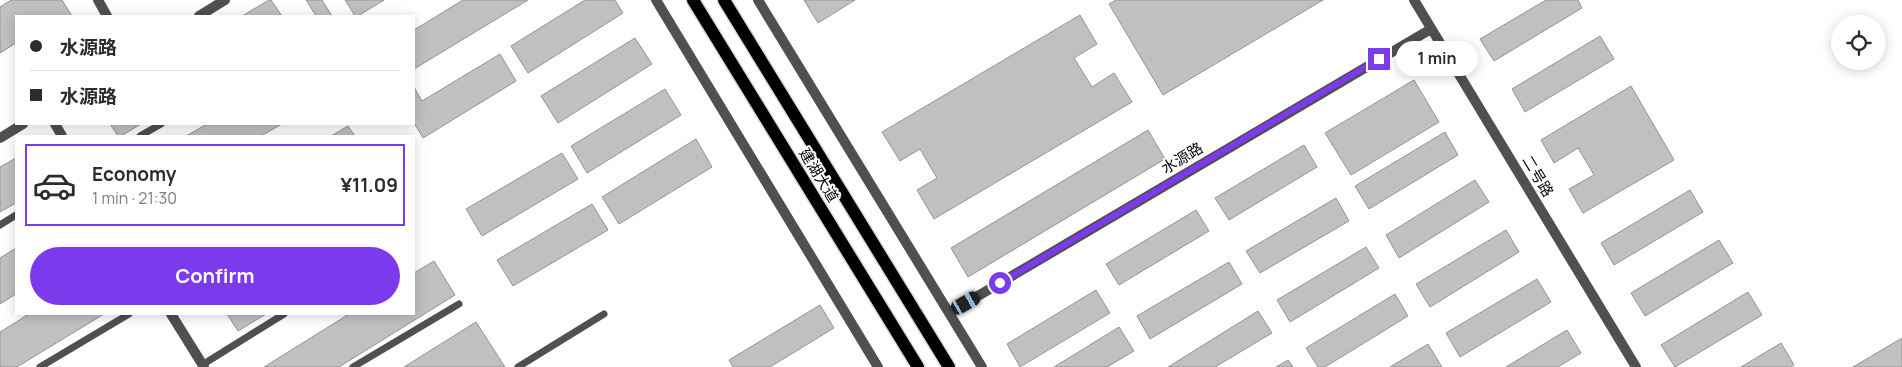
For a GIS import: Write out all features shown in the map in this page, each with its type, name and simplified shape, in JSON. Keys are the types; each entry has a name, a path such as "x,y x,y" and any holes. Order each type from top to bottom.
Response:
{"main road":[{"name":"建湖大道","path":"693,0 918,367"},
{"name":"建湖大道","path":"724,0 949,367"}],"street":[{"path":"98,0 106,15"},
{"path":"201,15 225,0"},
{"path":"656,0 874,366"},
{"path":"758,0 982,367"},
{"name":"二号路","path":"1414,0 1636,367"},
{"name":"水源路","path":"949,313 1431,29"},
{"path":"0,138 21,125"},
{"path":"172,315 203,366"}],"lane":[{"path":"142,135 159,125"},
{"path":"0,225 15,216"},
{"path":"353,367 458,304"},
{"path":"518,367 604,314"},
{"path":"40,367 127,315"},
{"path":"203,366 282,315"}],"building":[{"path":"11,0 62,0 71,15 15,15 15,44 0,53 0,7"},
{"path":"271,0 281,15 244,15"},
{"path":"306,0 322,0 331,15 315,15"},
{"path":"345,0 384,0 360,15 354,15"},
{"path":"463,0 528,0 415,68 415,29"},
{"path":"585,0 615,0 623,13 528,73 511,46"},
{"path":"804,0 855,0 818,23"},
{"path":"1116,0 1323,0 1163,95 1109,4"},
{"path":"1546,0 1578,0 1582,8 1494,61 1480,39"},
{"path":"1080,15 1097,44 1074,58 1092,87 1114,73 1132,102 934,219 917,190 937,178 920,149 900,161 882,132"},
{"path":"1600,36 1614,59 1525,112 1512,89"},
{"path":"635,38 652,64 558,123 541,96"},
{"path":"500,54 516,81 423,138 415,125 415,89 422,101"},
{"path":"1414,80 1439,122 1351,175 1325,133"},
{"path":"1631,86 1674,160 1583,213 1569,189 1594,175 1578,148 1554,163 1541,140"},
{"path":"665,89 681,115 587,173 571,146"},
{"path":"111,125 139,125 123,135 117,135"},
{"path":"205,125 280,125 263,135 188,135"},
{"path":"348,126 354,135 333,135"},
{"path":"1148,130 1165,159 968,277 951,248"},
{"path":"1445,132 1458,155 1369,209 1355,186"},
{"path":"696,139 712,167 619,224 602,197"},
{"path":"1304,145 1317,167 1229,220 1215,198"},
{"path":"562,153 578,179 482,236 466,209"},
{"path":"15,159 15,204 0,212 0,167"},
{"path":"1475,180 1489,202 1399,258 1386,235"},
{"path":"1690,190 1703,212 1614,265 1601,243"},
{"path":"1336,198 1349,221 1260,273 1246,251"},
{"path":"592,204 608,230 513,286 497,260"},
{"path":"1196,210 1209,231 1119,285 1106,264"},
{"path":"1506,230 1519,252 1430,307 1416,284"},
{"path":"1719,240 1733,263 1645,316 1631,293"},
{"path":"1366,247 1379,268 1290,322 1277,300"},
{"path":"15,249 15,295 0,304 0,258"},
{"path":"434,261 455,295 339,367 264,367 347,315 415,315 415,272"},
{"path":"1229,262 1242,284 1150,339 1137,316"},
{"path":"1537,279 1551,302 1460,357 1446,333"},
{"path":"1096,290 1110,313 1020,367 1007,344"},
{"path":"1748,292 1762,315 1675,367 1661,345"},
{"path":"1395,294 1408,316 1325,367 1318,367 1306,348"},
{"path":"820,305 834,328 770,367 733,367 729,360"},
{"path":"1258,311 1272,333 1215,367 1168,367"},
{"path":"27,315 102,315 17,367 0,367 0,332"},
{"path":"228,315 264,315 238,331"},
{"path":"476,322 505,367 404,367"},
{"path":"1119,327 1134,351 1107,367 1054,367"},
{"path":"1567,330 1581,353 1558,367 1506,367"},
{"path":"1902,338 1902,367 1853,367"},
{"path":"1781,343 1794,365 1791,367 1741,367"},
{"path":"1428,344 1442,367 1390,367"},
{"path":"1288,360 1293,367 1276,367"}],"route":[{"path":"1000,283 1379,59"}]}
